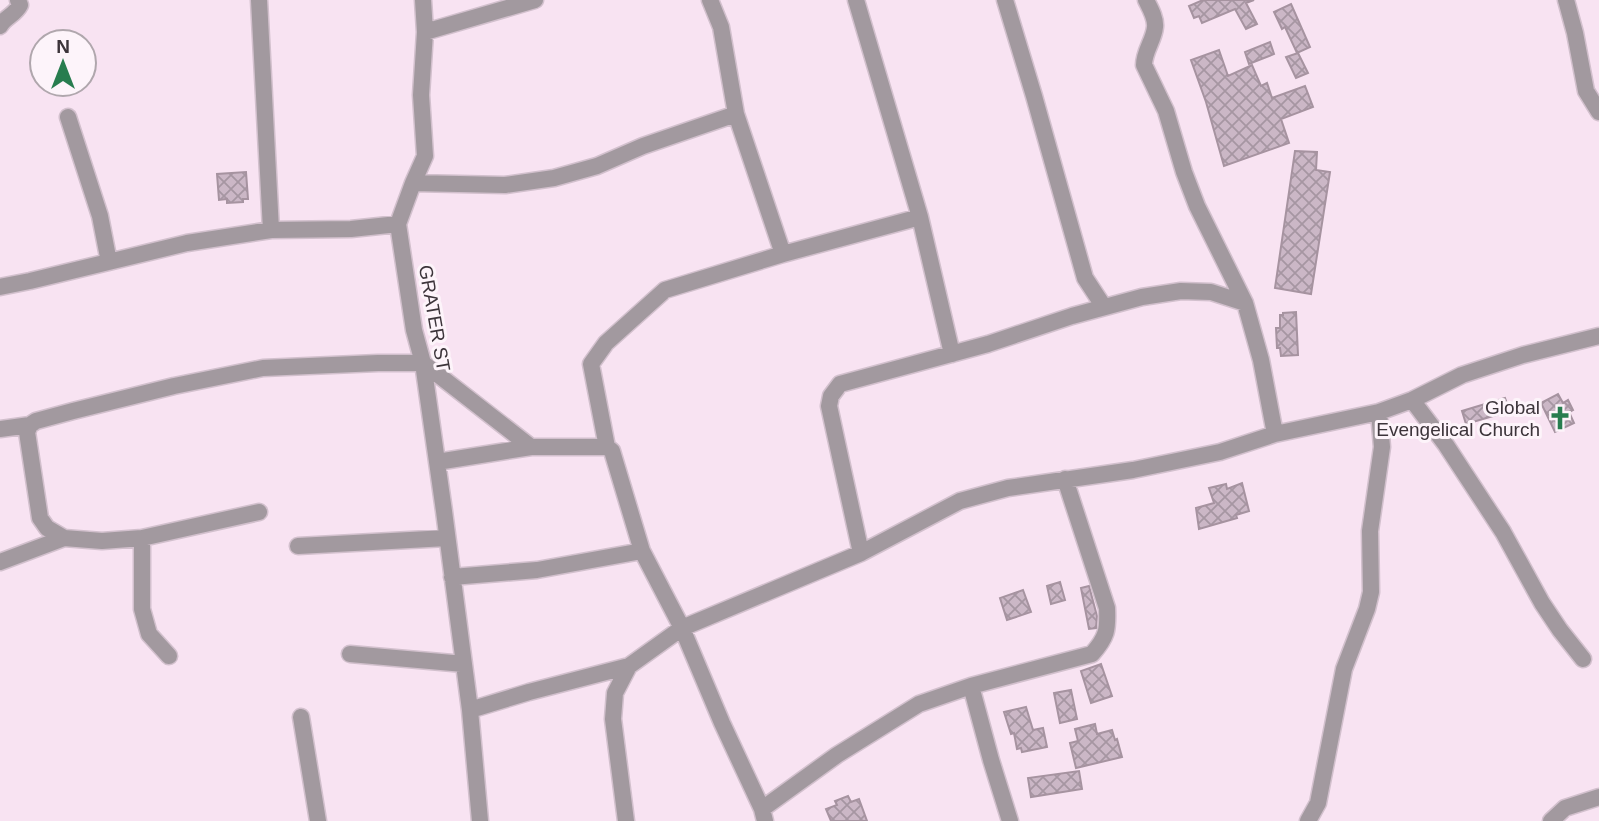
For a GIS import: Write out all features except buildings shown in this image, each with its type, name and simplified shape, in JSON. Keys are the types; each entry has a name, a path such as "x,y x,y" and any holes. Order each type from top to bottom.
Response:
{"street":[{"path":"0,26 3,20 17,10 20,5 18,0"},
{"path":"259,0 271,230"},
{"path":"0,287 187,243 271,230 351,229 398,224 425,156 421,95 425,32 423,0"},
{"path":"425,32 535,0"},
{"path":"710,0 721,27 736,114 783,254"},
{"path":"856,0 920,217 952,354"},
{"path":"1005,0 1085,278 1104,307"},
{"path":"1146,0 1155,29 1144,65 1166,111 1197,206 1245,303 1261,360 1275,433"},
{"path":"1566,0 1586,91 1599,112"},
{"path":"413,183 505,185 554,178 597,166 643,146 736,114"},
{"path":"68,117 100,216 109,262"},
{"path":"607,447 591,364 606,343 665,290 783,254 920,217"},
{"name":"GRATER ST","path":"398,224 414,330 423,363 437,462 470,710 480,821"},
{"path":"861,553 829,406 831,396 840,384 952,354 1142,297 1181,291 1211,292 1245,303"},
{"path":"470,710 629,666 682,628 861,553 960,501 1007,488 1133,470 1220,452 1275,433 1379,412 1412,400 1462,375 1523,355 1599,336"},
{"path":"0,429 30,425 36,421 161,389 263,368 423,363 531,447"},
{"path":"1412,400 1446,445 1503,532 1542,603 1583,659"},
{"path":"1308,821 1318,803 1344,669 1371,592 1370,531 1382,447 1379,412"},
{"path":"30,425 27,432 40,518 47,528 64,538"},
{"path":"437,462 531,447 607,447 612,451 642,551 682,628 764,815 837,755 919,704 971,685 1092,654 1101,643 1108,627 1107,608 1065,479"},
{"path":"0,562 64,538 102,541 142,538 259,512"},
{"path":"142,538 142,609 149,634 169,656"},
{"path":"298,546 447,538"},
{"path":"452,577 537,570 642,551"},
{"path":"350,654 464,664"},
{"path":"626,821 613,719 615,693 629,666"},
{"path":"971,685 1010,821"},
{"path":"301,717 318,821"},
{"path":"1551,821 1565,808 1599,797"}],"place":[{"name":"Global Evengelical Church","path":"1560,418"}]}
